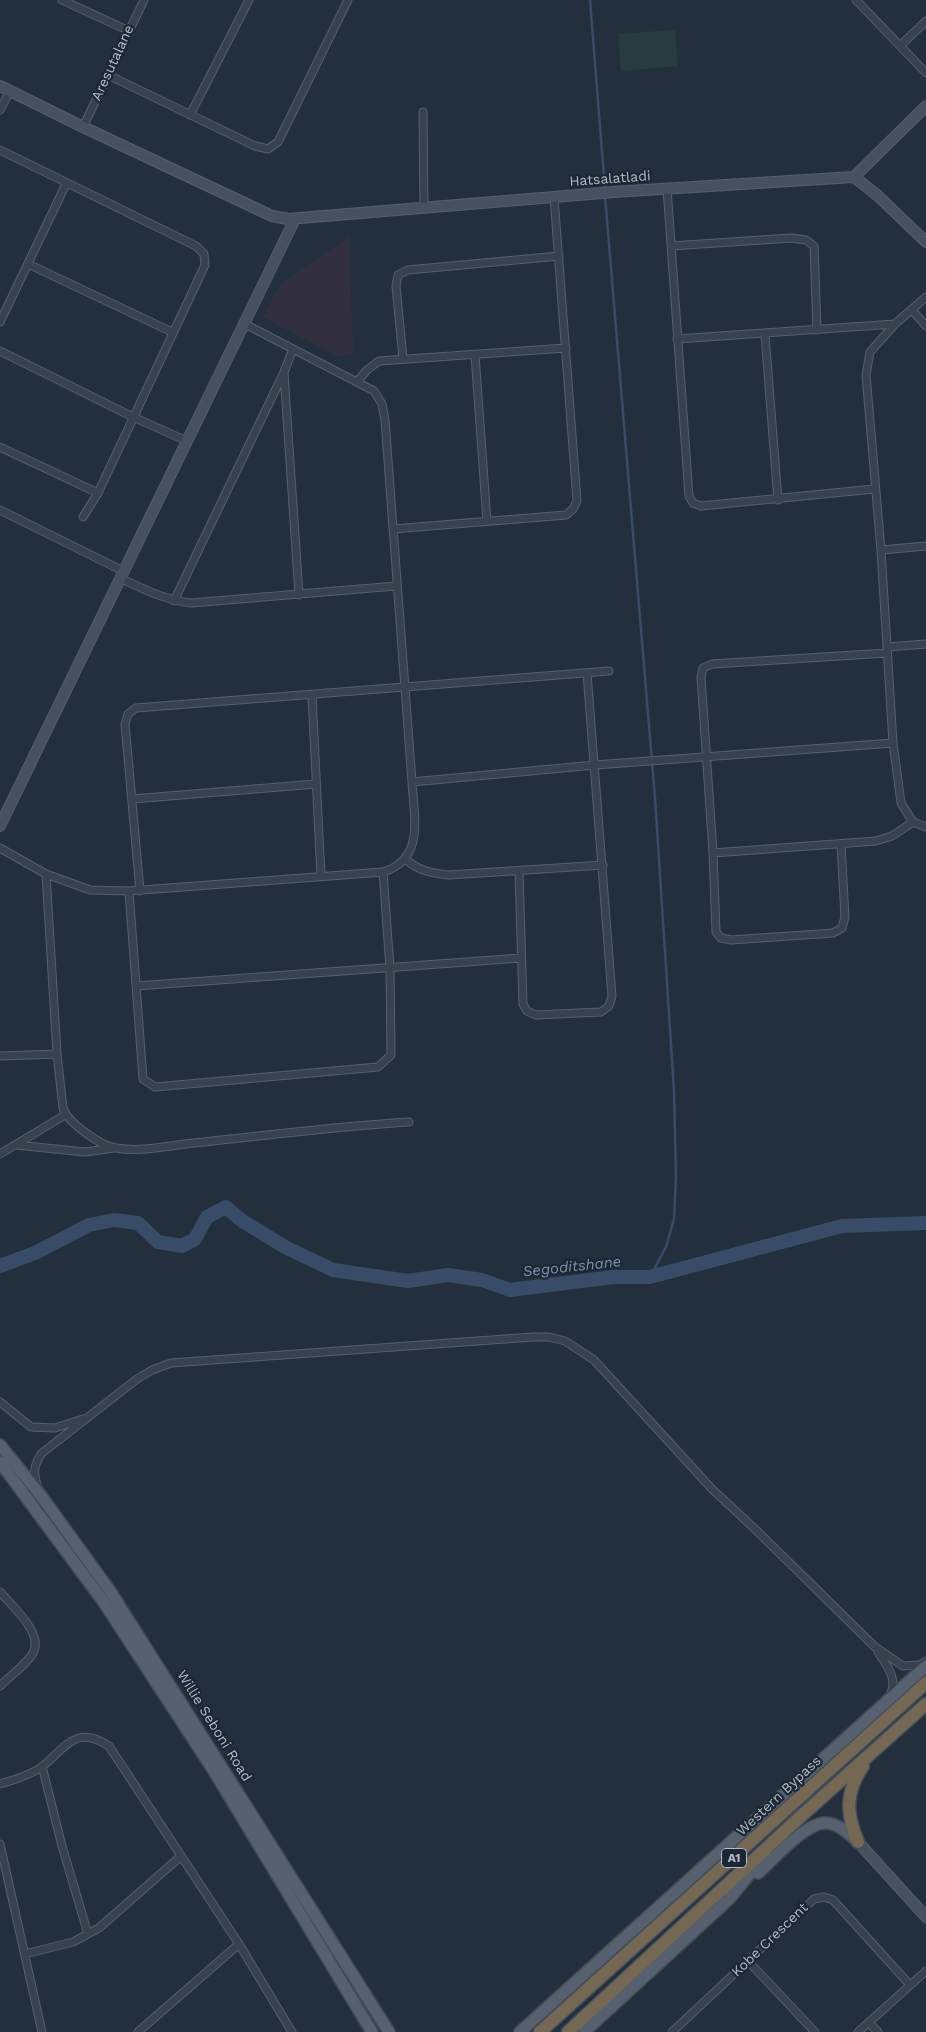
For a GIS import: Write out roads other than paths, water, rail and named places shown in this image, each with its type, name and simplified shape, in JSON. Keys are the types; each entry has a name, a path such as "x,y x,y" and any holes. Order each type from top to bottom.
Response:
{"highway":[{"name":"Western Bypass","path":"540,2032 926,1682"},
{"name":"A1","path":"568,2032 799,1818 926,1704"},
{"path":"858,1842 851,1826 848,1798 859,1772 872,1754"}],"main road":[{"name":"Willie Seboni Road","path":"0,1445 42,1497 110,1592 388,2032"},
{"name":"Willie Seboni Road","path":"0,1462 119,1625 214,1771 372,2032"},
{"path":"520,2032 926,1666"},
{"path":"584,2032 802,1833 813,1826 825,1823 836,1826 858,1842"},
{"path":"729,1899 782,1835"}],"street":[{"path":"62,0 129,31"},
{"name":"Aresutalane","path":"83,127 144,0"},
{"path":"190,115 249,0"},
{"path":"108,75 255,146 262,149 273,147 278,142 348,0"},
{"path":"856,0 926,73"},
{"path":"901,45 926,21"},
{"name":"Hatsalatladi","path":"0,86 272,216 295,219 667,188 854,177"},
{"path":"0,110 10,90"},
{"path":"926,106 854,177 877,195 926,242"},
{"path":"423,112 424,207"},
{"path":"0,150 66,184 196,246 204,254 205,265 98,493 83,517"},
{"path":"0,322 66,184"},
{"path":"667,188 689,496 693,503 701,506 778,500 874,489"},
{"path":"393,529 566,515 573,509 577,501 554,197"},
{"path":"0,826 295,219"},
{"path":"671,246 790,238 806,240 814,246 817,330"},
{"path":"403,358 396,286 398,275 408,270 559,256"},
{"path":"28,264 172,332"},
{"path":"926,297 895,324 870,352 866,374 893,743 901,803 913,822 926,827"},
{"path":"912,310 926,326"},
{"path":"0,848 46,874 90,890 129,891 383,872 394,868 405,859 413,846 415,836 412,782 385,420 382,404 374,391 243,323"},
{"path":"677,339 895,324"},
{"path":"765,334 778,500"},
{"path":"357,382 367,370 379,361 403,358 475,356 566,348"},
{"path":"174,601 284,372 293,349"},
{"path":"0,351 187,441"},
{"path":"475,356 488,521"},
{"path":"284,372 299,595"},
{"path":"0,447 98,493"},
{"path":"0,510 122,574 153,594 174,601 191,603 396,586"},
{"path":"880,550 926,546"},
{"path":"841,844 845,917 842,928 833,933 731,940 721,938 716,932 713,853 701,678 704,668 712,664 887,650 926,644"},
{"path":"140,890 125,724 128,714 136,708 312,696 609,671"},
{"path":"519,872 523,1004 527,1011 536,1015 601,1012 609,1006 612,996 587,673"},
{"path":"312,696 321,876"},
{"path":"412,782 595,765 893,743"},
{"path":"132,799 316,784"},
{"path":"713,853 876,841 892,836 913,822"},
{"path":"405,859 415,867 428,873 449,875 519,872 603,865"},
{"path":"129,891 144,1080 155,1087 378,1067 391,1055 390,968 383,872"},
{"path":"46,874 57,1054 63,1108 65,1115 73,1123 114,1148"},
{"path":"136,986 521,958"},
{"path":"0,1056 57,1054"},
{"path":"0,1154 65,1115"},
{"path":"16,1145 85,1152 114,1148 150,1150 195,1142 348,1126 409,1122"},
{"path":"42,1497 34,1477 35,1463 42,1453 152,1370 171,1363 533,1337 549,1338 565,1341 594,1360 712,1489 875,1648 903,1666 920,1665 926,1662"},
{"path":"0,1402 31,1427 40,1429 55,1428 88,1418"},
{"path":"0,1592 34,1633 36,1645 32,1655 0,1686"},
{"path":"875,1648 890,1672 893,1682 892,1693 883,1705"},
{"path":"0,1784 31,1773 42,1766 67,1743 81,1736 97,1739 109,1746 238,1944 291,2031"},
{"path":"42,1766 62,1846 88,1934"},
{"path":"858,1842 926,1917"},
{"path":"0,1844 3,1874 25,1954 42,2032"},
{"path":"25,1954 73,1942 88,1934 112,1917 181,1856"},
{"name":"Kobe Crescent","path":"677,2030 814,1899 824,1897 833,1900 910,1985"},
{"path":"138,2032 238,1944"},
{"path":"748,1962 815,2032"},
{"path":"858,2032 926,1970"},
{"path":"869,2023 878,2032"}],"waterway":[{"path":"590,0 605,190"},
{"path":"605,196 655,798 674,1091 676,1178 674,1219 666,1247 650,1277"},
{"name":"Segoditshane","path":"0,1266 35,1253 89,1225 114,1220 138,1223 158,1242 182,1246 195,1239 207,1217 226,1207 241,1220 285,1247 333,1270 408,1281 448,1275 482,1280 510,1290 613,1277 650,1277 842,1226 926,1223"}]}
